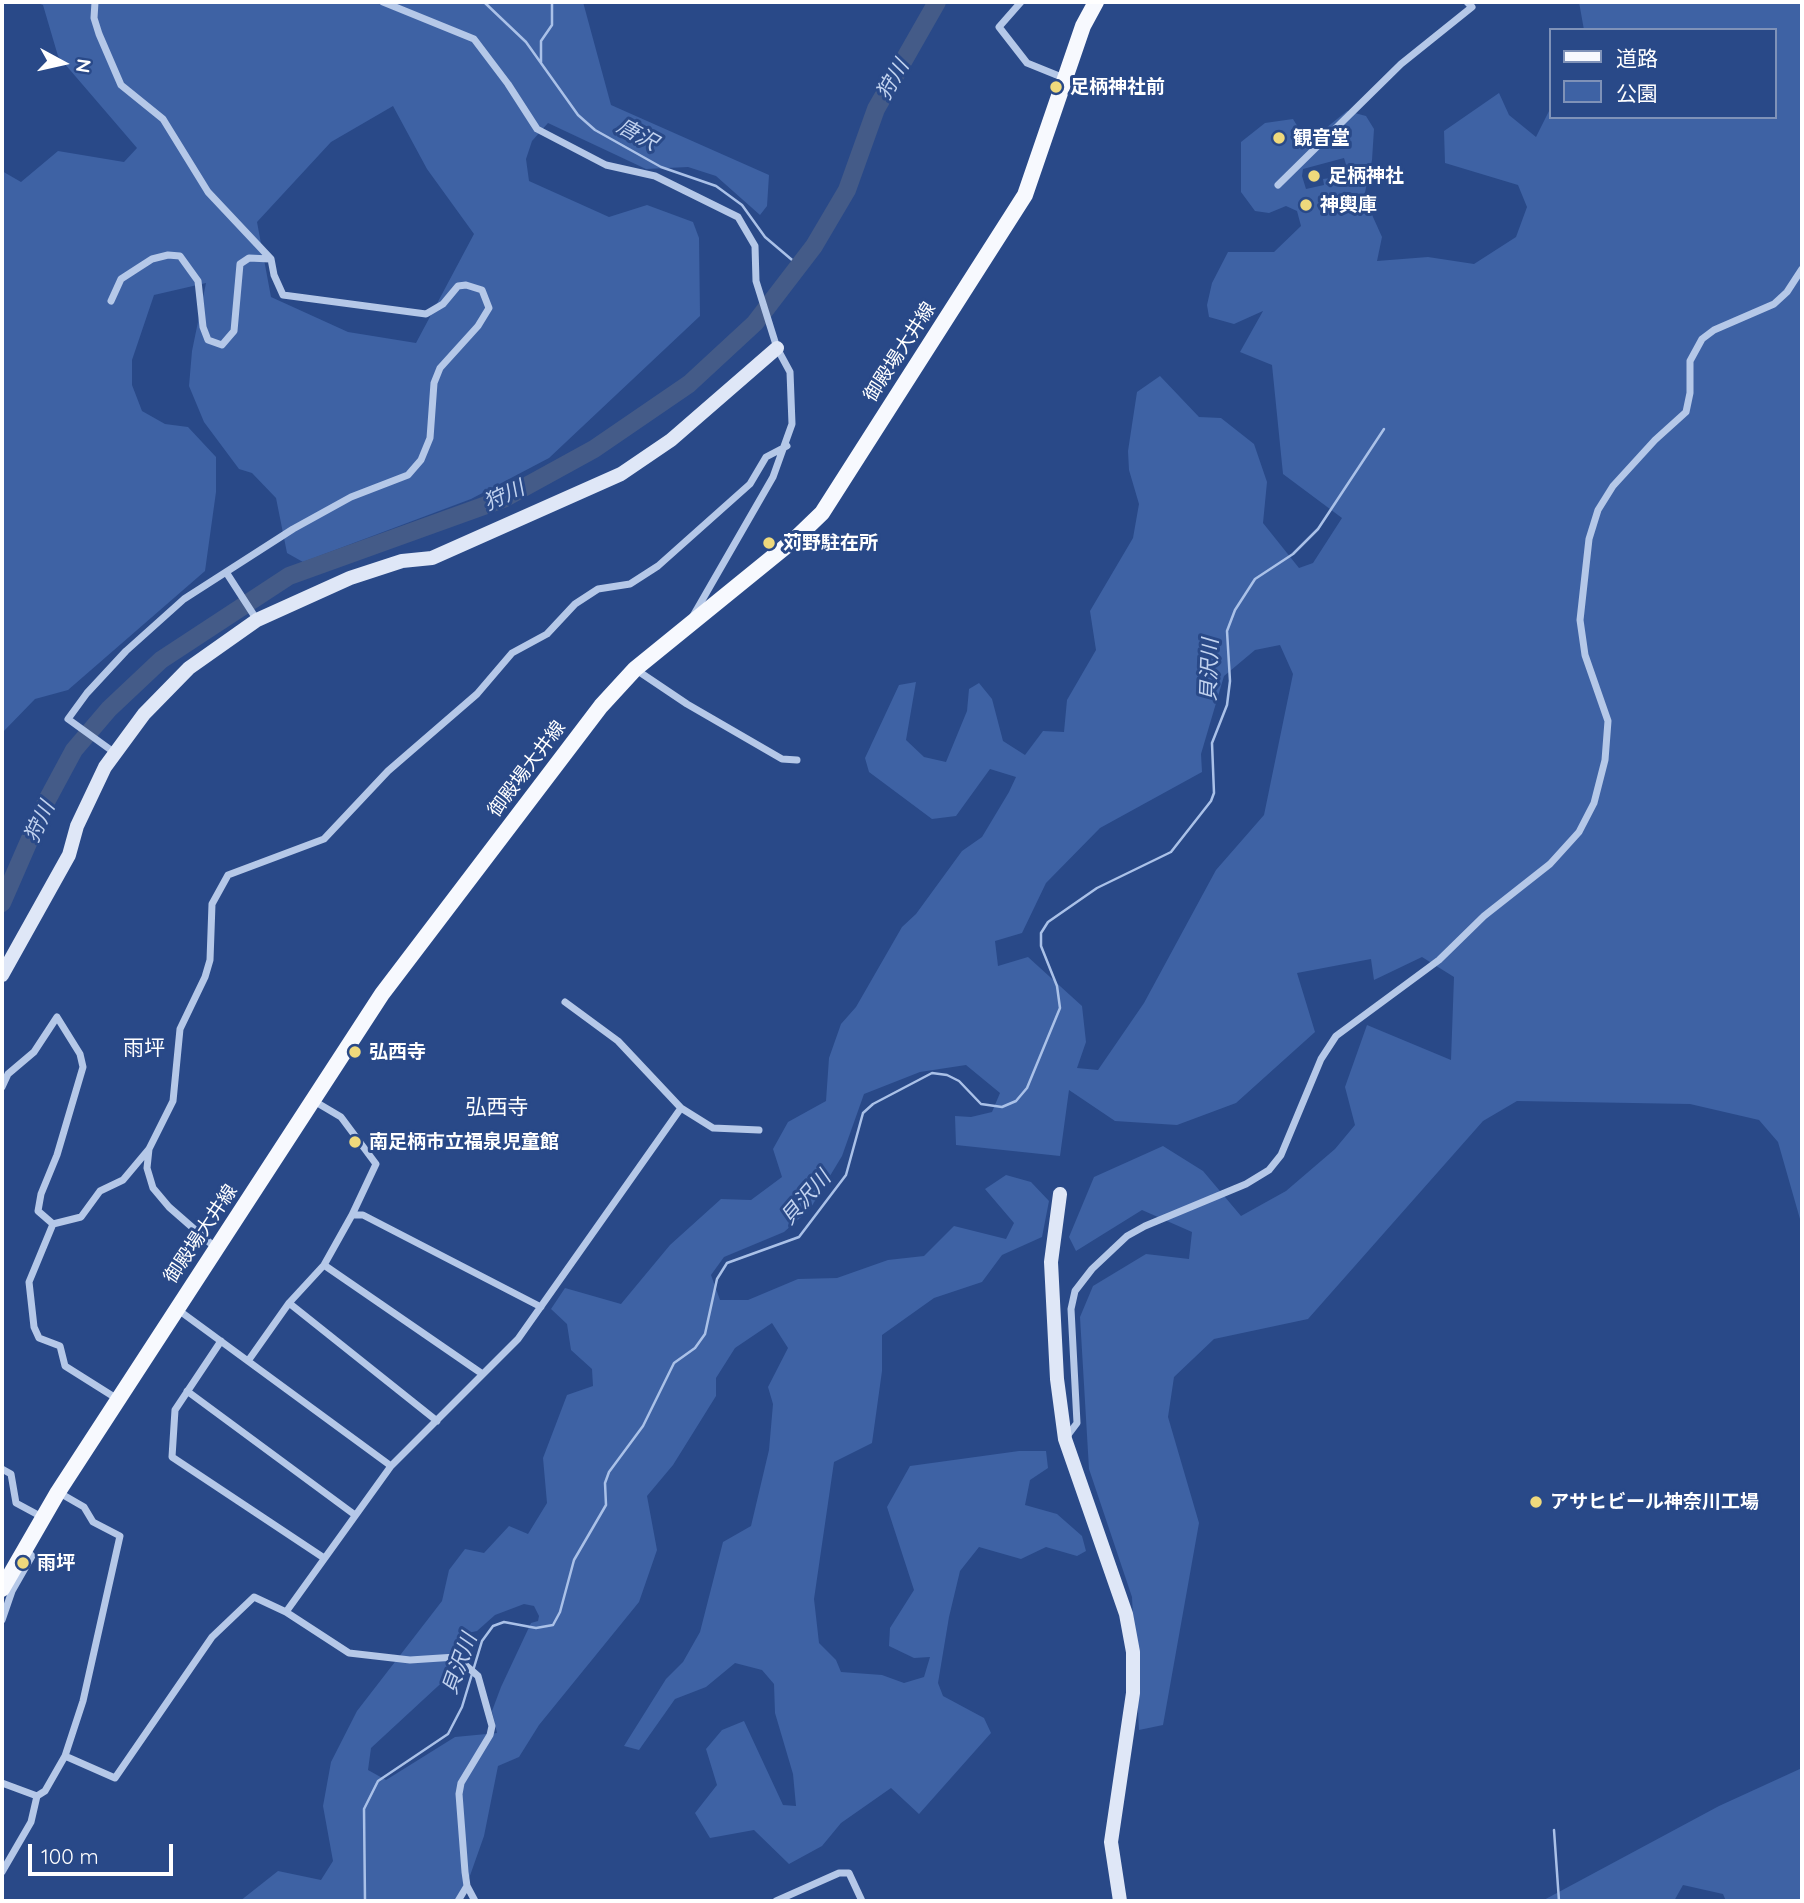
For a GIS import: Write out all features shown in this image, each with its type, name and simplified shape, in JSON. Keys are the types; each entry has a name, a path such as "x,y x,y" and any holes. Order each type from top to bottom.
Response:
{"main road":[{"name":"御殿場大井線","path":"2,1589 58,1492 382,994 601,706 635,669 795,540 822,513 1025,195 1083,26 1096,2"}],"street":[{"path":"95,2 94,18 99,34 121,85 163,119 208,192 271,259 274,275 283,295 426,314 443,304 458,286 467,285 482,290 489,308 478,326 440,368 434,383 430,438 421,460 408,475 351,498 316,516 184,599 125,651 68,719 111,750"},
{"path":"383,2 474,39 508,83 537,129 606,165 655,176 738,217 755,246 756,281 776,344 790,372 793,401 787,446 752,516 708,586 688,626"},
{"path":"1021,2 999,27 1027,63 1065,79"},
{"path":"1278,185 1401,64 1472,7 1467,2"},
{"path":"111,302 121,279 160,257 180,256 198,281 208,340 222,345 234,331 240,264 249,258 271,259"},
{"path":"1065,1440 1077,1423 1071,1309 1075,1291 1092,1269 1136,1231 1246,1184 1269,1170 1281,1155 1321,1059 1336,1036 1439,960 1484,916 1550,864 1579,832 1594,803 1602,771 1608,721 1585,655 1580,620 1590,539 1598,510 1613,486 1655,440 1686,412 1690,393 1690,361 1702,339 1714,330 1774,304 1787,292 1802,268"},
{"path":"2,975 69,855 77,826 111,750 189,668 257,620 350,578 402,561 432,558 621,474 671,440 776,344"},
{"path":"53,1224 81,1217 100,1191 123,1180 149,1149 173,1101 180,1029 205,977 210,960 212,904 228,875 324,839 388,771 477,694 512,653 547,634 575,604 598,589 630,584 658,566 750,484 766,457 787,446"},
{"path":"226,572 257,620"},
{"path":"635,669 687,704 782,759 797,760"},
{"path":"565,1002 618,1041 681,1108 713,1128 759,1130"},
{"path":"2,1087 8,1074 34,1052 57,1017 80,1054 83,1067 57,1155 41,1194 38,1211 53,1224"},
{"path":"248,1361 289,1303 324,1265 376,1164 341,1117 313,1101"},
{"path":"286,1612 391,1466 481,1373 518,1339 681,1108"},
{"path":"149,1149 146,1168 153,1188 169,1207 217,1249"},
{"path":"1060,1194 1051,1262 1057,1379 1065,1440 1126,1614 1133,1652 1133,1693 1111,1842 1120,1901"},
{"path":"352,1215 363,1215 541,1307"},
{"path":"53,1224 29,1282 34,1327 39,1338 60,1346 65,1366 119,1400"},
{"path":"324,1265 481,1373"},
{"path":"289,1303 437,1421"},
{"path":"177,1308 391,1466"},
{"path":"220,1340 175,1410 172,1457 324,1558"},
{"path":"187,1391 355,1515"},
{"path":"2,1469 11,1474 16,1503 44,1518"},
{"path":"2,1872 31,1822 37,1796 45,1791 65,1756 83,1701 120,1536 93,1522 85,1507 58,1492"},
{"path":"2,1620 12,1591 32,1556 25,1550"},
{"path":"65,1756 116,1777 212,1637 254,1597 286,1612 349,1653 410,1660 457,1657 469,1665 478,1676 492,1726 490,1735 461,1783 459,1794 467,1886 475,1901"},
{"path":"2,1783 37,1796"},
{"path":"776,1901 839,1872 849,1873 862,1901"},
{"path":"458,1901 467,1886"}],"green space":[{"path":"35,2 583,2 611,105 769,175 767,206 760,215 716,176 688,167 646,169 548,123 532,141 526,159 529,181 609,217 647,205 693,222 699,238 700,316 549,458 471,499 303,562 287,553 276,498 252,473 239,469 204,422 189,386 192,351 206,283 154,295 132,360 132,385 142,411 165,424 188,427 216,457 216,492 205,571 68,690 35,699 2,733 2,171 21,182 58,151 124,162 137,148 58,56 43,5","holes":["393,106 427,169 474,234 416,343 348,332 271,297 257,222 331,142"]},
{"path":"1579,2 1802,2 1802,1226 1778,1142 1759,1120 1690,1104 1517,1101 1483,1121 1308,1319 1214,1339 1174,1377 1168,1417 1199,1523 1163,1725 1139,1730 1132,1597 1089,1469 1080,1317 1093,1286 1146,1254 1189,1259 1192,1232 1142,1210 1076,1251 1069,1237 1094,1177 1163,1146 1203,1171 1241,1216 1286,1191 1335,1149 1355,1125 1345,1087 1367,1025 1451,1060 1454,977 1422,957 1374,980 1371,959 1297,973 1315,1032 1236,1103 1177,1125 1115,1121 1069,1090 1060,1156 956,1145 955,1116 971,1117 992,1112 1000,1093 966,1065 920,1072 864,1094 842,1156 810,1209 784,1232 724,1257 711,1275 720,1300 748,1300 798,1279 837,1278 888,1260 924,1256 954,1226 1006,1239 1014,1223 985,1189 1006,1175 1031,1182 1049,1201 1042,1237 1002,1255 982,1282 934,1298 882,1335 882,1371 872,1443 834,1462 814,1599 819,1643 836,1660 841,1672 882,1675 904,1683 924,1677 930,1657 914,1658 889,1646 890,1628 914,1590 887,1507 910,1466 1019,1451 1046,1451 1048,1468 1030,1480 1025,1505 1057,1514 1082,1536 1086,1551 1077,1556 1046,1547 1021,1559 979,1547 960,1571 949,1617 938,1683 943,1696 984,1718 991,1733 919,1814 891,1788 841,1823 822,1846 789,1864 754,1830 710,1838 695,1813 717,1785 706,1749 722,1730 744,1721 783,1805 796,1806 793,1774 775,1713 774,1684 762,1670 735,1663 706,1687 675,1699 639,1750 624,1746 666,1679 683,1662 700,1632 723,1542 751,1526 769,1450 773,1404 768,1387 788,1348 772,1323 735,1348 716,1378 716,1396 673,1465 647,1496 657,1550 639,1602 539,1725 519,1757 498,1766 484,1836 461,1901 240,1901 278,1871 321,1880 333,1861 323,1806 331,1762 357,1711 442,1601 449,1570 465,1549 484,1553 509,1526 528,1534 547,1503 543,1458 567,1395 593,1386 592,1369 571,1350 567,1324 551,1309 565,1288 621,1304 670,1245 721,1199 751,1200 782,1177 773,1149 788,1122 826,1101 829,1058 841,1024 856,1007 902,927 916,914 962,851 982,837 1009,792 1016,777 990,769 956,816 932,819 869,772 865,758 899,685 916,682 906,740 924,757 946,762 967,711 969,689 979,683 992,699 1003,741 1025,755 1043,731 1064,732 1067,700 1096,650 1090,611 1133,538 1139,504 1129,470 1128,451 1137,392 1160,376 1199,417 1221,418 1254,444 1267,482 1263,523 1299,568 1313,563 1342,518 1283,474 1272,365 1240,352 1263,311 1234,324 1209,317 1207,305 1212,283 1228,252 1274,252 1301,226 1297,211 1286,206 1269,213 1255,211 1241,192 1241,142 1265,123 1293,119 1301,132 1316,136 1347,111 1366,116 1374,129 1372,160 1364,197 1382,237 1377,261 1428,257 1474,264 1516,237 1527,207 1518,185 1445,163 1444,131 1499,93 1509,115 1536,137 1548,113 1548,119 1776,119 1776,28 1584,28","holes":["1344,158 1348,171 1346,176 1323,179 1324,185 1306,189 1302,176 1303,169","1280,645 1293,674 1264,815 1216,870 1144,1003 1098,1070 1077,1068 1086,1042 1082,1006 1028,957 998,966 995,941 1022,933 1046,883 1100,828 1202,772 1201,754 1224,676 1255,650","524,1604 534,1606 539,1616 538,1621 531,1623 492,1711 497,1733 455,1737 386,1780 368,1770 371,1748 450,1675 452,1652 468,1633 477,1631 495,1615"]},
{"path":"1802,1768 1802,1901 1726,1901 1723,1894 1683,1885 1674,1901 1542,1901 1719,1806"}],"waterway":[{"name":"唐沢","path":"484,2 526,42 578,115 595,130 661,167 716,186 742,205 765,237 798,265"},
{"path":"541,62 541,41 552,25 552,2"},
{"name":"狩川","path":"2,903 46,802 74,750 109,709 161,660 289,576 503,499 594,449 689,384 755,323 814,246 847,190 876,109 937,2"},
{"name":"貝沢川","path":"365,1901 364,1809 378,1781 448,1734 462,1707 482,1641 493,1626 504,1622 536,1628 553,1625 560,1612 574,1560 606,1505 605,1483 609,1472 643,1426 674,1363 695,1348 705,1334 717,1279 727,1263 799,1237 846,1175 863,1113 873,1104 932,1073 947,1075 959,1081 981,1104 1002,1107 1016,1101 1027,1088 1060,1008 1057,986 1041,946 1041,933 1048,922 1097,888 1171,852 1211,801 1214,793 1212,743 1227,705 1230,681 1227,631 1235,610 1255,579 1293,554 1318,529 1384,429"},
{"path":"1554,1830 1559,1901"}],"place":[{"name":"足柄神社前","path":"1056,87"},
{"name":"観音堂","path":"1279,138"},
{"name":"足柄神社","path":"1314,176"},
{"name":"神輿庫","path":"1306,205"},
{"name":"苅野駐在所","path":"769,543"},
{"name":"弘西寺","path":"355,1052"},
{"name":"南足柄市立福泉児童館","path":"355,1142"},
{"name":"アサヒビール神奈川工場","path":"1536,1502"},
{"name":"雨坪","path":"23,1563"}],"district":[{"name":"雨坪","path":"144,1049"},
{"name":"弘西寺","path":"497,1108"}]}
